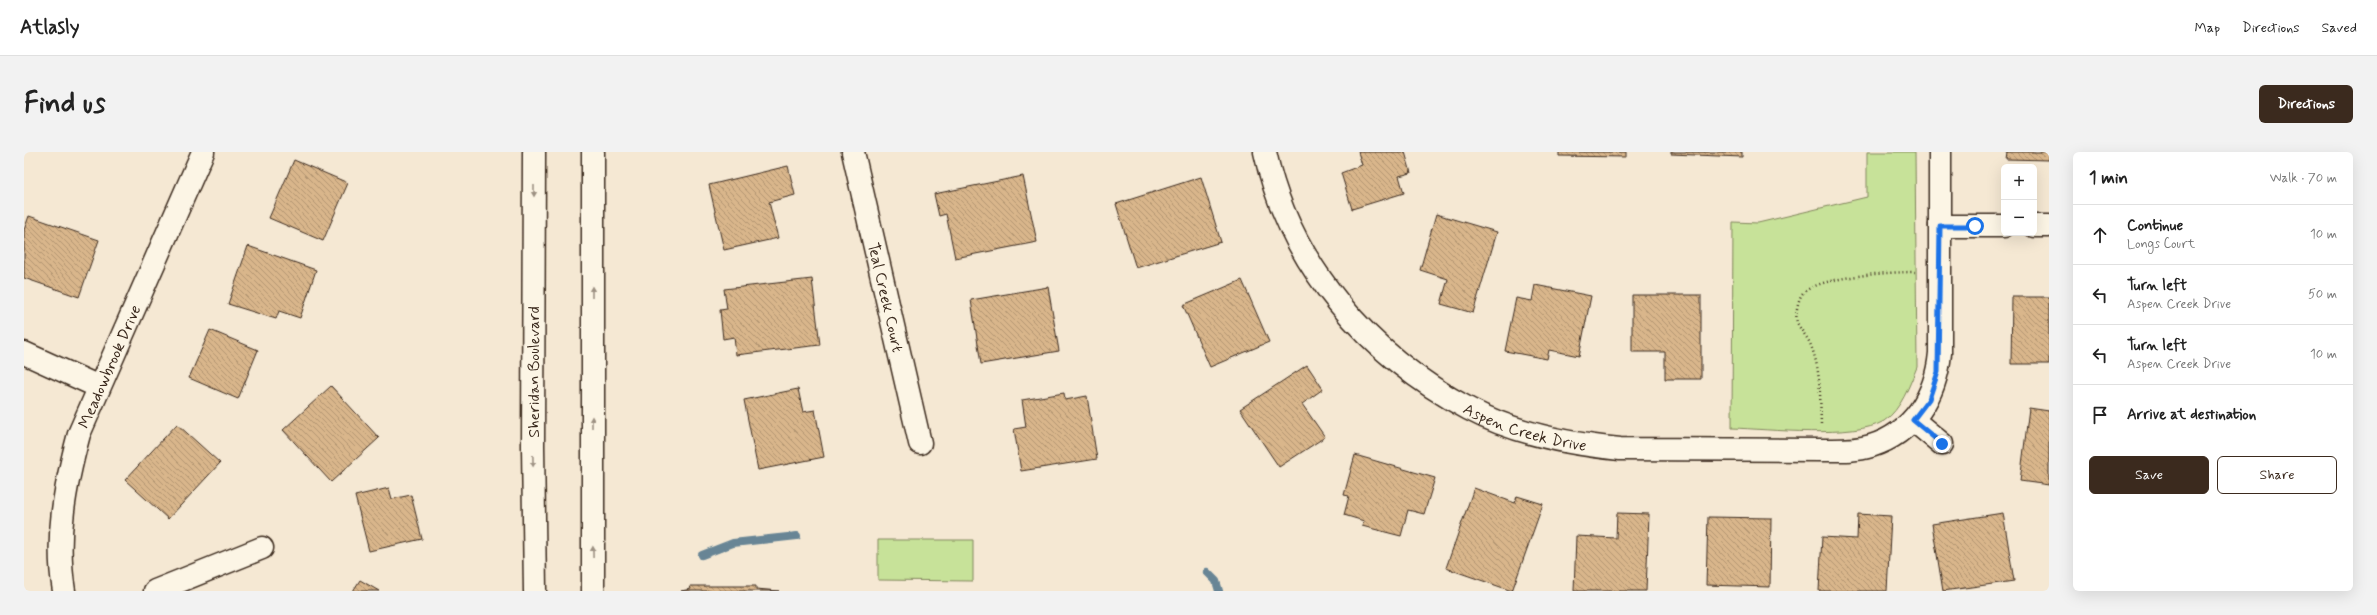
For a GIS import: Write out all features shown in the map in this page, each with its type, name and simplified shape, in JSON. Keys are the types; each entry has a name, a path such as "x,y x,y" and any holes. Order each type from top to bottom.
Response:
{"street":[{"name":"Meadowbrook Drive","path":"64,591 60,531 66,479 79,434 203,152"},
{"name":"Sheridan Boulevard","path":"534,152 533,446 535,591"},
{"path":"593,152 594,591"},
{"name":"Teal Creek Court","path":"853,152 920,443"},
{"name":"Aspen Creek Drive","path":"1265,152 1279,199 1293,231 1321,280 1336,300 1376,345 1418,379 1469,409 1536,434 1593,446 1620,449 1822,450 1845,450 1870,446 1893,436 1913,420 1929,399 1938,372 1940,152"},
{"path":"1940,226 2001,226"},
{"path":"2037,226 2049,226"},
{"path":"24,354 99,387"},
{"path":"1913,420 1942,444"},
{"path":"155,591 262,548"}],"path":[{"path":"1822,450 1816,363 1811,345 1797,321 1797,310 1802,293 1812,287 1865,274 1940,272"}],"green space":[{"path":"1867,152 1915,152 1917,367 1908,389 1900,404 1890,416 1884,421 1871,427 1853,430 1811,432 1732,428 1733,222 1758,223 1867,197"},
{"path":"878,540 973,540 973,581 878,580"}],"building":[{"path":"1358,152 1405,152 1411,173 1399,176 1404,193 1352,209 1341,173 1362,165"},
{"path":"1559,152 1626,152 1626,157 1559,156"},
{"path":"1671,152 1742,152 1742,157 1671,154"},
{"path":"2007,152 2049,152 2049,160 2006,159"},
{"path":"294,160 348,183 323,241 269,218"},
{"path":"788,166 795,195 769,202 778,238 724,250 709,185"},
{"path":"1023,176 1037,242 955,258 946,214 939,216 934,194"},
{"path":"1201,177 1221,242 1136,268 1116,204"},
{"path":"1436,214 1497,232 1473,313 1441,304 1448,279 1420,270"},
{"path":"29,216 99,240 79,297 24,278 24,230"},
{"path":"248,246 316,270 300,318 279,311 276,319 228,304"},
{"path":"812,279 820,345 736,355 734,337 723,339 720,310 727,309 724,289"},
{"path":"1242,280 1269,342 1210,367 1183,305"},
{"path":"1535,285 1591,296 1579,356 1549,350 1547,359 1505,351 1516,298 1532,301"},
{"path":"1048,287 1059,351 981,364 971,300"},
{"path":"1632,295 1701,295 1701,379 1665,379 1665,352 1632,352"},
{"path":"2012,297 2049,297 2049,364 2011,364"},
{"path":"210,330 258,350 238,399 189,378"},
{"path":"1307,365 1323,389 1302,404 1325,437 1279,467 1240,409"},
{"path":"331,386 379,438 331,482 283,430"},
{"path":"798,389 803,412 815,410 824,457 758,470 744,400"},
{"path":"1064,393 1065,400 1087,396 1097,459 1021,471 1014,429 1026,427 1022,400"},
{"path":"2029,408 2049,411 2049,485 2020,481"},
{"path":"177,424 220,463 168,519 125,480"},
{"path":"1355,455 1435,478 1424,514 1408,510 1401,536 1362,526 1364,521 1344,515 1349,496 1344,495"},
{"path":"389,488 392,499 411,495 422,539 369,551 355,496"},
{"path":"1474,488 1515,503 1517,496 1543,504 1512,591 1446,568"},
{"path":"1617,513 1649,514 1646,591 1574,591 1576,536 1616,538"},
{"path":"2003,513 2014,581 1943,591 1932,524"},
{"path":"1858,514 1891,516 1887,591 1819,591 1822,537 1857,539"},
{"path":"1708,517 1771,518 1770,587 1706,585"},
{"path":"360,580 379,591 353,591"},
{"path":"690,586 756,586 756,589 779,591 681,591 691,589"}],"waterway":[{"path":"702,555 733,543 797,536"},
{"path":"1207,572 1216,581 1219,591"}],"route":[{"path":"1942,444 1913,420 1929,399 1938,372 1940,353 1940,226 1975,226"}]}
